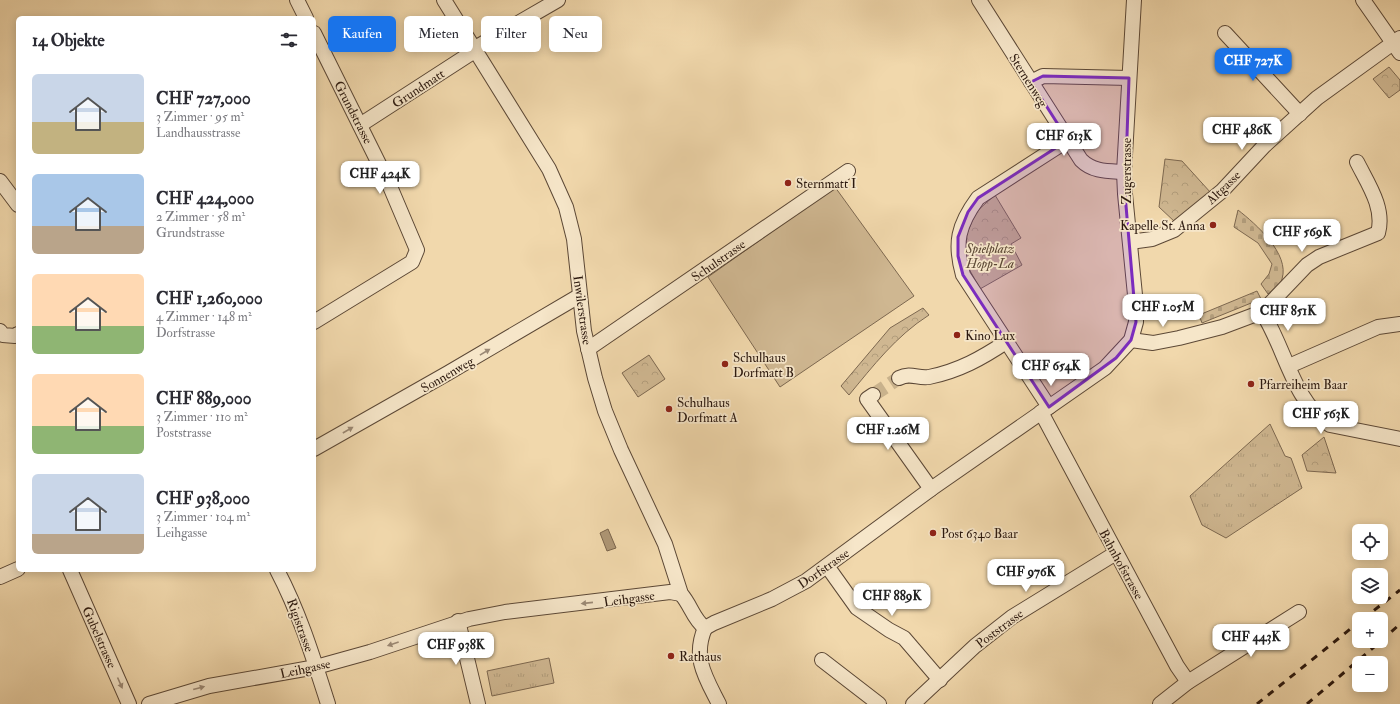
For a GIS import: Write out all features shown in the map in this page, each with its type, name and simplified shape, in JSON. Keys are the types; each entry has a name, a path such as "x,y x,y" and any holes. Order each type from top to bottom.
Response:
{"street":[{"path":"297,0 305,16"},
{"name":"Inwilerstrasse","path":"444,0 550,169 566,207 574,239 579,296 588,349 605,411 621,450 665,544 681,594 686,600 695,618 705,628"},
{"name":"Grundmatt","path":"360,125 475,49 558,0"},
{"name":"Sternenweg","path":"979,0 1081,160 1088,166 1099,170 1124,172"},
{"name":"Zugerstrasse","path":"1131,340 1136,322 1136,310 1124,194 1124,172 1134,0"},
{"path":"1363,0 1398,45"},
{"path":"1225,33 1300,114"},
{"name":"Grundstrasse","path":"316,37 389,184 417,250 412,262 316,321"},
{"name":"Altgasse","path":"1130,242 1152,239 1174,230 1222,191 1264,146 1317,98 1398,45"},
{"path":"1031,82 1044,76 1129,78"},
{"name":"Bahnhofstrasse","path":"1068,140 978,198 968,212 958,237 958,256 963,275 1031,381 1116,554 1178,668 1188,682"},
{"path":"1131,340 1153,343 1179,338 1222,327 1262,312 1307,265 1378,233 1380,215 1373,191 1357,162"},
{"name":"Schulstrasse","path":"588,349 848,171"},
{"path":"0,181 16,202"},
{"name":"Sonnenweg","path":"316,448 579,296"},
{"path":"1262,312 1271,326 1306,403 1322,421 1330,425 1400,439"},
{"path":"1289,366 1378,327 1400,324"},
{"path":"0,331 3,335 16,335"},
{"name":"Dorfstrasse","path":"705,628 787,592 806,581 931,489 1105,368 1131,340"},
{"path":"899,378 908,374 930,376 955,370 981,358 1006,342"},
{"path":"870,397 931,489"},
{"name":"Poststrasse","path":"913,704 975,646 1012,617 1116,554"},
{"path":"827,566 857,608 889,630 904,638 940,680"},
{"path":"0,577 16,570"},
{"name":"Gubelstrasse","path":"71,572 129,704"},
{"name":"Rigistrasse","path":"279,572 298,613 328,704"},
{"name":"Leihgasse","path":"149,704 209,686 316,667 370,652 458,621 505,612 670,592 681,594"},
{"path":"1160,704 1188,682 1299,612"},
{"path":"458,621 478,704"},
{"path":"705,628 699,642 702,667 719,704"},
{"path":"822,660 879,704"}],"highlighted area":[{"path":"1043,76 1129,78 1125,194 1136,322 1131,340 1116,358 1049,407 963,275 958,256 958,237 968,212 978,198 1068,140 1031,82"}],"green space":[{"path":"1389,67 1400,80 1400,90 1389,98 1373,79"},
{"path":"1165,159 1182,161 1211,193 1175,222 1159,207"},
{"path":"835,187 914,296 780,387 708,277"},
{"name":"Spielplatz Hopp-La","path":"995,195 1021,238 1011,244 1022,265 980,289 967,265 966,236 976,212"},
{"path":"1238,210 1254,223 1270,240 1281,260 1283,269 1282,279 1268,294 1261,284 1269,274 1272,264 1258,243 1234,227"},
{"path":"1257,291 1261,299 1202,323 1199,315"},
{"path":"923,308 929,315 906,332 876,362 849,395 841,386 890,328"},
{"path":"649,355 665,379 638,397 622,373"},
{"path":"1270,424 1285,456 1291,458 1302,488 1226,538 1202,525 1190,496"},
{"path":"1324,437 1336,473 1307,471 1302,455"},
{"path":"549,658 554,683 492,696 487,671"}],"shaded area":[{"path":"608,529 616,548 607,551 600,533"}],"tunnel":[{"path":"873,395 899,378"}],"railway":[{"path":"1372,612 1400,590"},
{"path":"1388,635 1400,624"},
{"path":"1257,704 1352,628"},
{"path":"1307,704 1373,648"}],"place":[{"name":"Sternmatt I","path":"788,183"},
{"name":"Kapelle St. Anna","path":"1213,225"},
{"name":"Kino Lux","path":"957,335"},
{"name":"Schulhaus Dorfmatt B","path":"725,364"},
{"name":"Pfarreiheim Baar","path":"1251,384"},
{"name":"Schulhaus Dorfmatt A","path":"669,409"},
{"name":"Post 6340 Baar","path":"933,533"},
{"name":"Rathaus","path":"671,656"}]}
